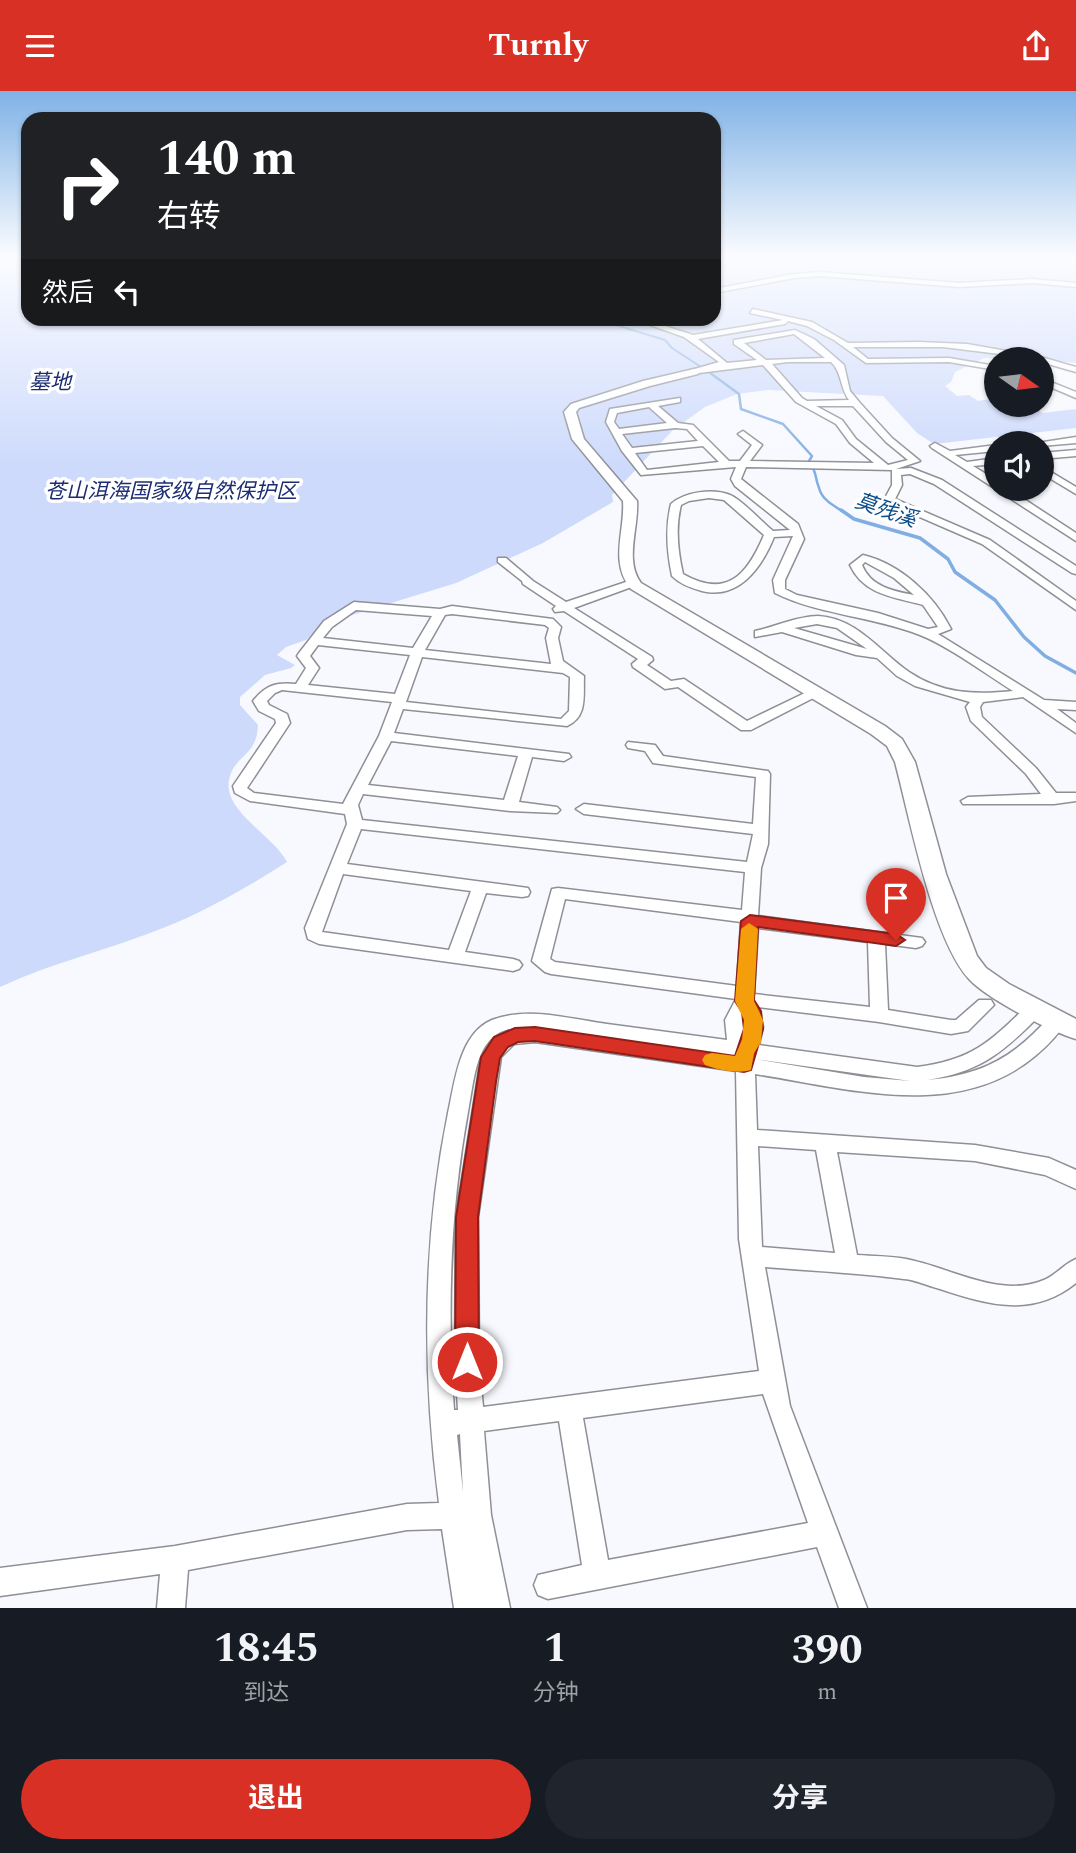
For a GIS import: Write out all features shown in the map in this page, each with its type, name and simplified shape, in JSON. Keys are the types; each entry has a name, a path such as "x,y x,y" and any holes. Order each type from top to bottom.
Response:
{"street":[{"path":"659,327 691,338 722,360 724,363 720,367"},
{"path":"691,338 755,327"},
{"path":"814,327 846,345 866,361 939,360 984,366"},
{"path":"795,332 811,341 841,367 846,391 856,403 889,440 915,461 896,469 853,442 839,422 793,395 765,362 737,342 795,332"},
{"path":"846,345 943,343 984,348"},
{"path":"496,1608 465,1516 445,1424 440,1354 443,1214 454,1130 472,1055 485,1034 509,1021 529,1020 884,1085 927,1088 965,1082 1010,1065 1067,1025 978,974 962,953 948,915 900,749 878,730 633,583 626,572 630,501 587,454 572,424 570,412 575,406 624,389 720,367 765,362 834,360"},
{"path":"1054,363 1076,370"},
{"path":"1054,384 1076,382"},
{"path":"1054,384 1076,395"},
{"path":"677,400 614,410 610,422 627,451 645,473 726,464 896,469 938,482 1076,571"},
{"path":"806,404 856,403"},
{"path":"650,404 675,425"},
{"path":"615,432 675,425 690,427 726,464"},
{"path":"743,434 757,445 737,475 739,484 794,526 797,533 798,545 779,580 779,591 793,598 874,616 927,633 1042,703 1076,729"},
{"path":"1054,442 1076,440"},
{"path":"627,451 705,443"},
{"path":"935,446 984,478"},
{"path":"954,452 984,449"},
{"path":"1054,455 1076,453"},
{"path":"971,463 984,462"},
{"path":"896,469 897,485 889,500 986,541 1076,606"},
{"path":"1054,477 1075,489"},
{"path":"770,534 765,548 746,577 728,586 706,590 690,585 678,576 674,560 673,514 676,504 686,498 709,495 727,497 770,534 797,533"},
{"path":"1019,501 1076,538"},
{"path":"926,602 877,589 860,577 856,565 863,558 874,560 913,588 942,619 945,629 927,633"},
{"path":"502,560 528,579 527,582 647,660 638,664 670,686 679,682 746,727 816,693"},
{"path":"532,618 633,583"},
{"path":"300,687 313,668 303,656 333,619 357,605 440,613 452,610 545,620 554,625 552,638 557,663 577,676 576,715 566,723 549,723 300,687 276,687 260,701 264,708 282,717 283,723 240,786 240,790 250,797 353,817 753,868"},
{"path":"440,613 417,653 386,736 359,789 338,868 313,928 317,937 513,965"},
{"path":"759,634 818,620 838,625 912,678 948,694 978,699 1026,693"},
{"path":"316,641 564,669"},
{"path":"978,699 973,707 976,719 1031,771 1054,800"},
{"path":"1042,703 1076,706"},
{"path":"386,736 564,757"},
{"path":"633,745 650,748 658,760 763,774 761,830 759,851 753,868 745,998 751,1011 754,1029 752,1042 744,1058 752,1257 778,1406 853,1608"},
{"path":"510,806 526,752"},
{"path":"359,789 552,810"},
{"path":"968,801 1054,800 1076,797"},
{"path":"584,809 761,830"},
{"path":"338,868 522,892"},
{"path":"455,957 480,887"},
{"path":"916,942 558,893 541,961 551,968 745,998 961,1026 985,1005"},
{"path":"876,937 879,1015"},
{"path":"468,1608 465,1516 471,1420 467,1362 467,1217 486,1082 494,1050 509,1037 524,1034 917,1074 966,1065 991,1051 1037,1008"},
{"path":"991,1051 1010,1065"},
{"path":"746,1137 975,1153 1049,1167 1076,1180"},
{"path":"825,1143 848,1264"},
{"path":"752,1257 906,1269 977,1291 1017,1296 1051,1289 1076,1269"},
{"path":"445,1424 773,1381"},
{"path":"569,1407 597,1576"},
{"path":"0,1582 175,1559 407,1517 465,1516"},
{"path":"548,1585 823,1533"},
{"path":"171,1608 175,1559"}],"green space":[{"name":"苍山洱海国家级自然保护区","path":"0,327 1076,327 1076,363 1054,360 1054,347 984,347 984,358 955,372 951,382 945,386 957,396 969,395 978,401 984,400 984,417 1054,417 1054,412 1076,409 1076,428 1049,431 984,431 984,438 934,444 917,433 883,396 768,390 737,394 705,407 673,430 612,495 613,502 543,543 456,583 323,624 306,640 286,647 277,655 295,665 265,675 240,697 240,705 258,725 254,743 230,776 232,800 287,862 226,898 179,921 143,936 40,970 0,987"}],"waterway":[{"name":"莫残溪","path":"622,327 665,340 672,348 704,369"},
{"name":"莫残溪","path":"702,367 739,394 741,409 783,424 812,456 809,461 823,496 841,510"},
{"name":"莫残溪","path":"841,510 854,519 920,538 948,559 955,572 995,600 1024,637 1045,656 1076,673"}],"slow traffic":[{"path":"712,1060 744,1065 745,1052 752,1042 753,1020 744,1001 749,929"}],"route":[{"path":"467,1362 467,1217 486,1082 491,1057 501,1042 515,1035 535,1034 744,1065 745,1052 752,1042 754,1029 751,1011 744,1001 750,921 896,940"}],"park label":[{"name":"墓地","path":"50,382"}]}
